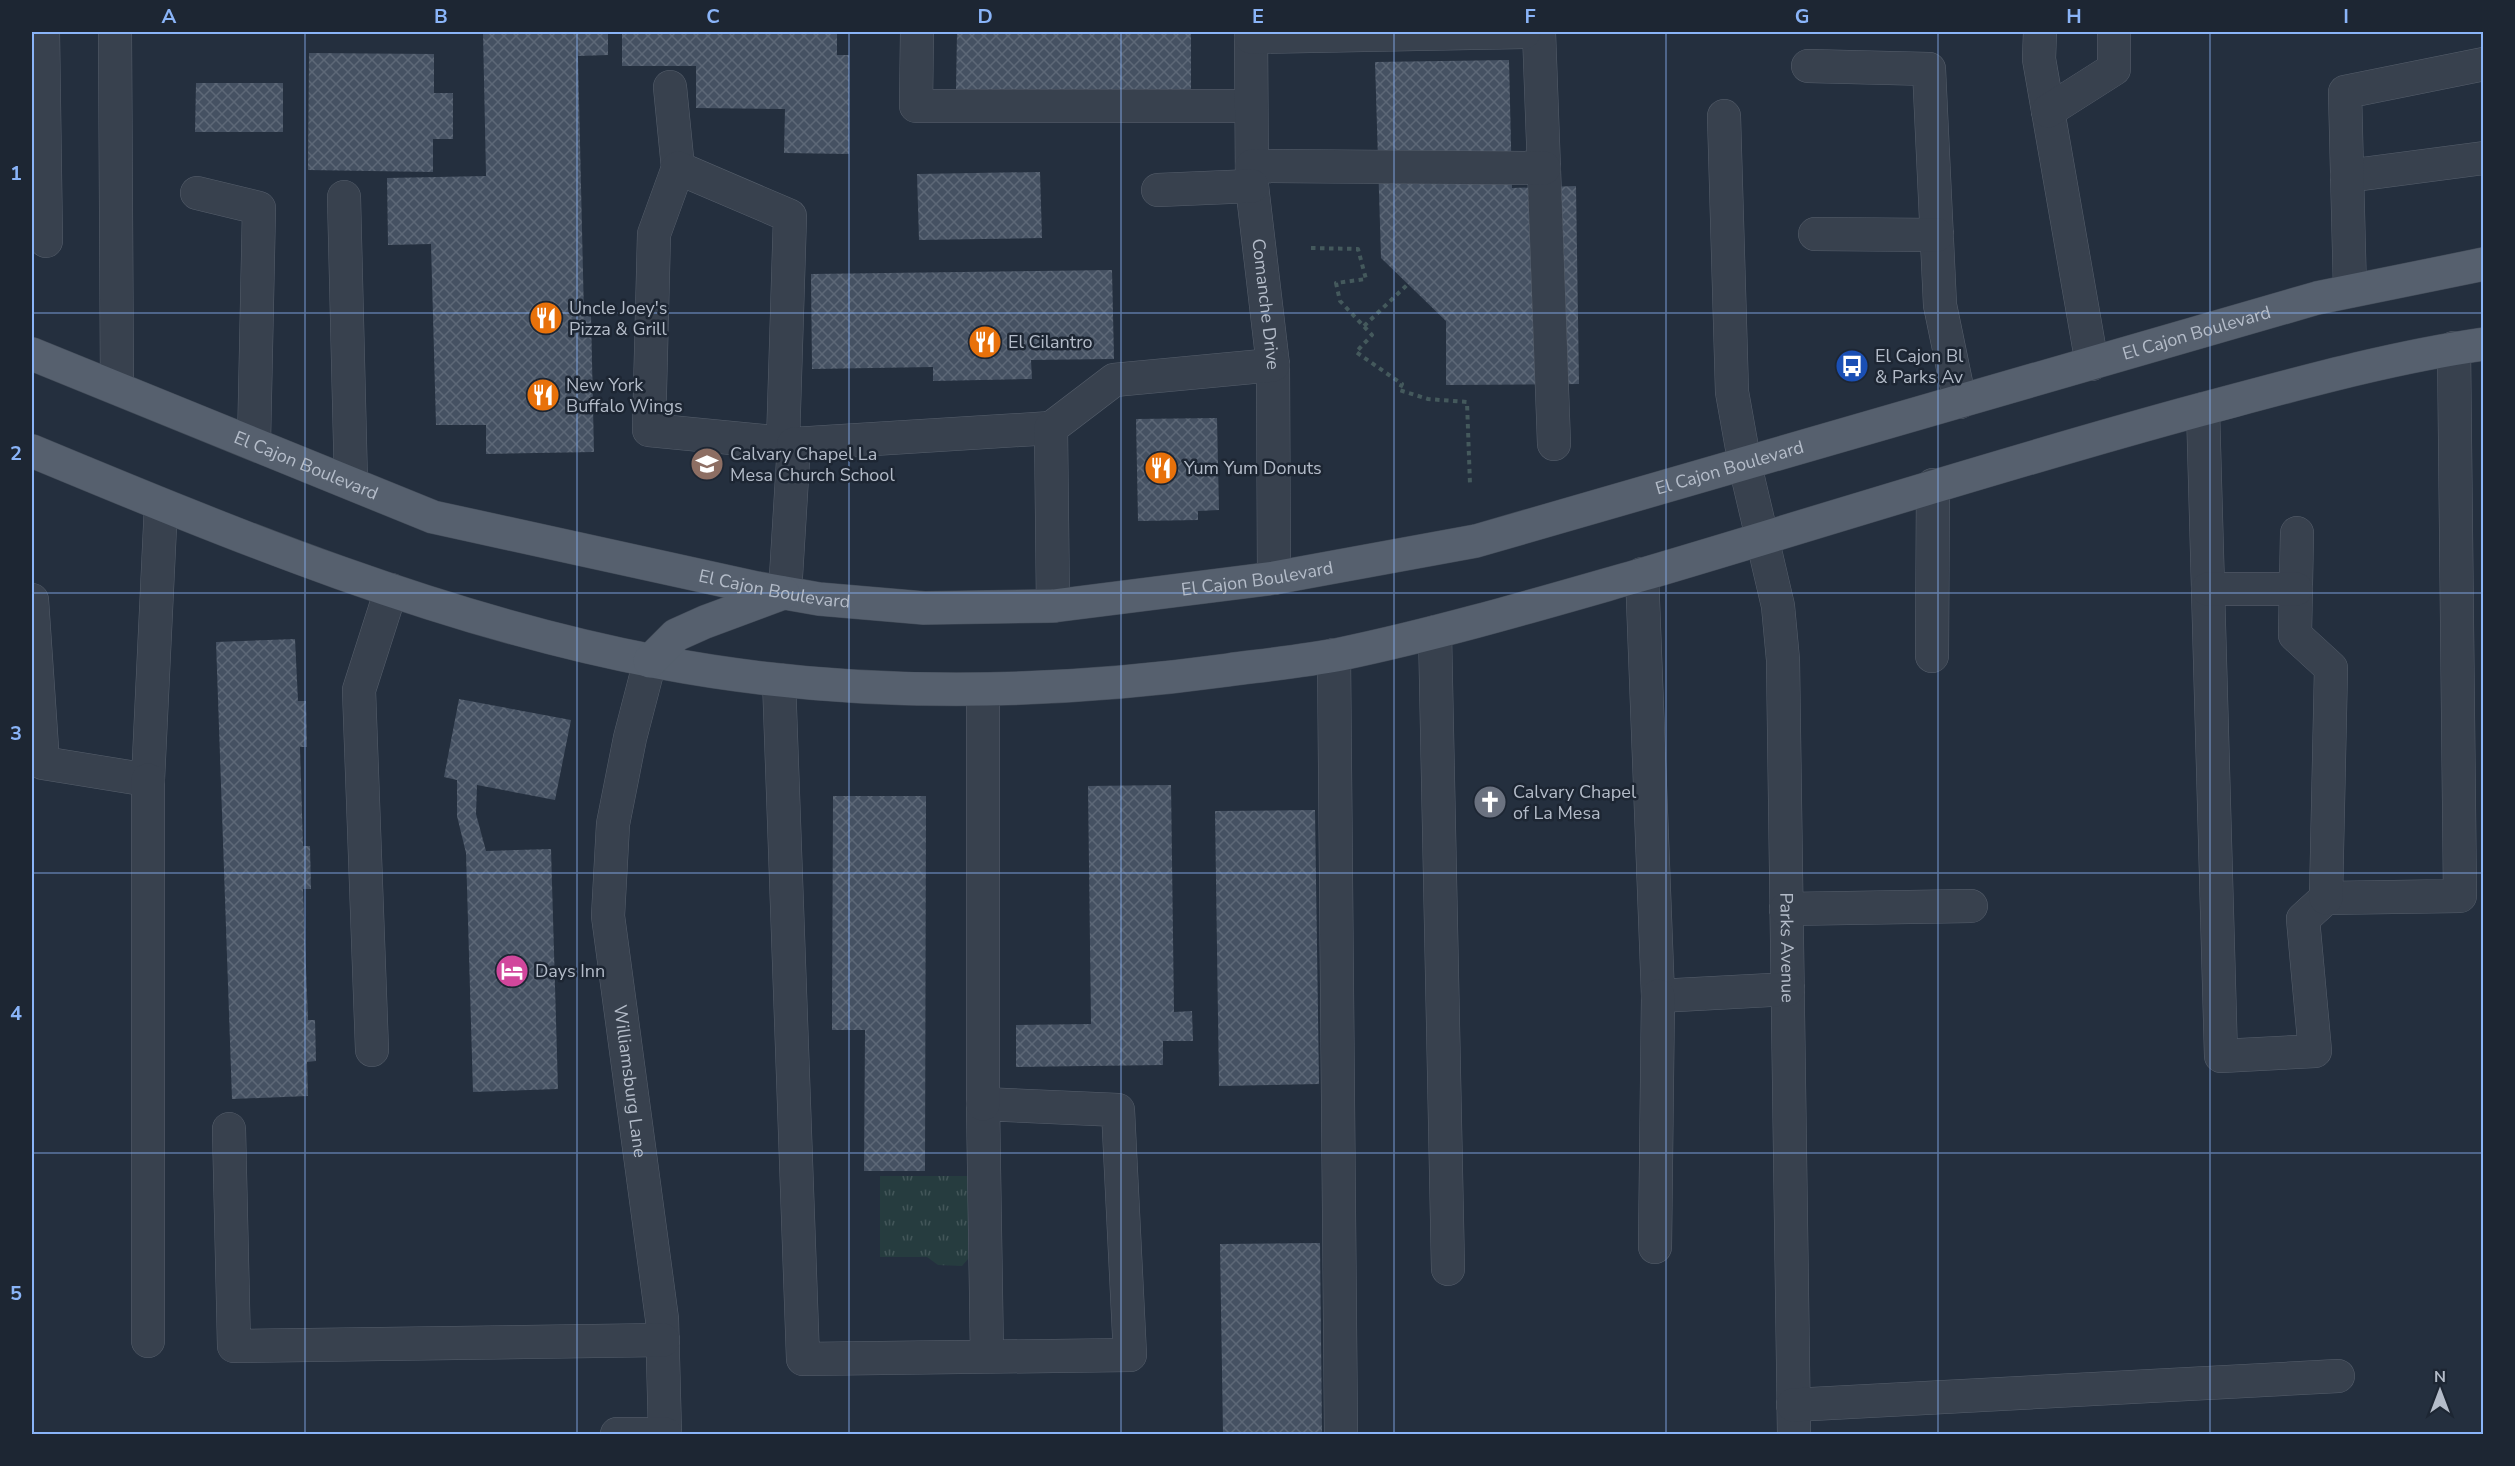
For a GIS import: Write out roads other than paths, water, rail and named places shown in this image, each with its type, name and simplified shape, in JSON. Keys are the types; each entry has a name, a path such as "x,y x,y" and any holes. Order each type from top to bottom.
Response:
{"main road":[{"name":"El Cajon Boulevard","path":"32,354 433,517 819,599 924,608 1053,606 1274,578 1476,541 2317,298 2484,264"},
{"path":"32,451 161,505 390,590 520,629 650,661 779,680 895,690 983,691 1149,681 1334,655 1435,632 1642,574 1933,485 2203,409 2324,376 2469,346"},
{"path":"650,661 676,635 785,592"}],"street":[{"path":"43,32 46,241"},
{"path":"115,32 117,387"},
{"path":"917,32 916,106 1251,106"},
{"path":"1251,34 1524,32"},
{"path":"1539,32 1554,444"},
{"path":"2040,32 2039,59 2092,364"},
{"path":"2048,111 2114,69 2114,32"},
{"name":"Comanche Drive","path":"1251,34 1252,176 1273,365 1274,578"},
{"path":"2350,291 2345,92 2484,64"},
{"path":"1808,66 1929,69 1940,305 1960,402"},
{"path":"670,87 678,168 654,234 649,430 789,443 1051,428 1114,380 1273,365"},
{"name":"Parks Avenue","path":"1724,116 1732,392 1744,465 1778,606 1783,660 1793,1420"},
{"path":"2347,176 2484,158"},
{"path":"678,168 790,216 789,443 785,592"},
{"path":"1158,190 1252,176 1544,168"},
{"path":"197,193 259,208 254,443"},
{"path":"344,197 351,483"},
{"path":"1815,234 1937,235"},
{"path":"2203,409 2221,1056 2315,1051 2303,919 2326,898 2460,896 2469,346"},
{"path":"1051,428 1053,606"},
{"path":"1932,656 1933,485"},
{"path":"148,1341 148,780 161,505"},
{"path":"2296,533 2295,635 2331,668 2326,898"},
{"path":"1642,574 1658,996 1654,1247"},
{"path":"2208,590 2296,589"},
{"path":"372,1050 359,690 390,590"},
{"path":"32,600 43,763 148,780"},
{"path":"1435,632 1448,1269"},
{"path":"1334,655 1341,1434"},
{"name":"Williamsburg Lane","path":"650,661 630,738 613,824 608,916 662,1319 665,1434"},
{"path":"779,680 802,1359 1130,1355 1118,1110 983,1104"},
{"path":"983,691 983,1104 987,1356"},
{"path":"1786,909 1971,906"},
{"path":"1658,996 1788,989"},
{"path":"229,1129 234,1346 663,1340"},
{"path":"1793,1420 2338,1376"},
{"path":"617,1434 665,1434"}],"place":[{"name":"Uncle Joey's Pizza & Grill","path":"546,318"},
{"name":"El Cilantro","path":"985,342"},
{"name":"El Cajon Bl & Parks Av","path":"1852,366"},
{"name":"New York Buffalo Wings","path":"543,395"},
{"name":"Calvary Chapel La Mesa Church School","path":"707,464"},
{"name":"Yum Yum Donuts","path":"1161,468"},
{"name":"Calvary Chapel of La Mesa","path":"1490,802"},
{"name":"Days Inn","path":"512,971"}]}
